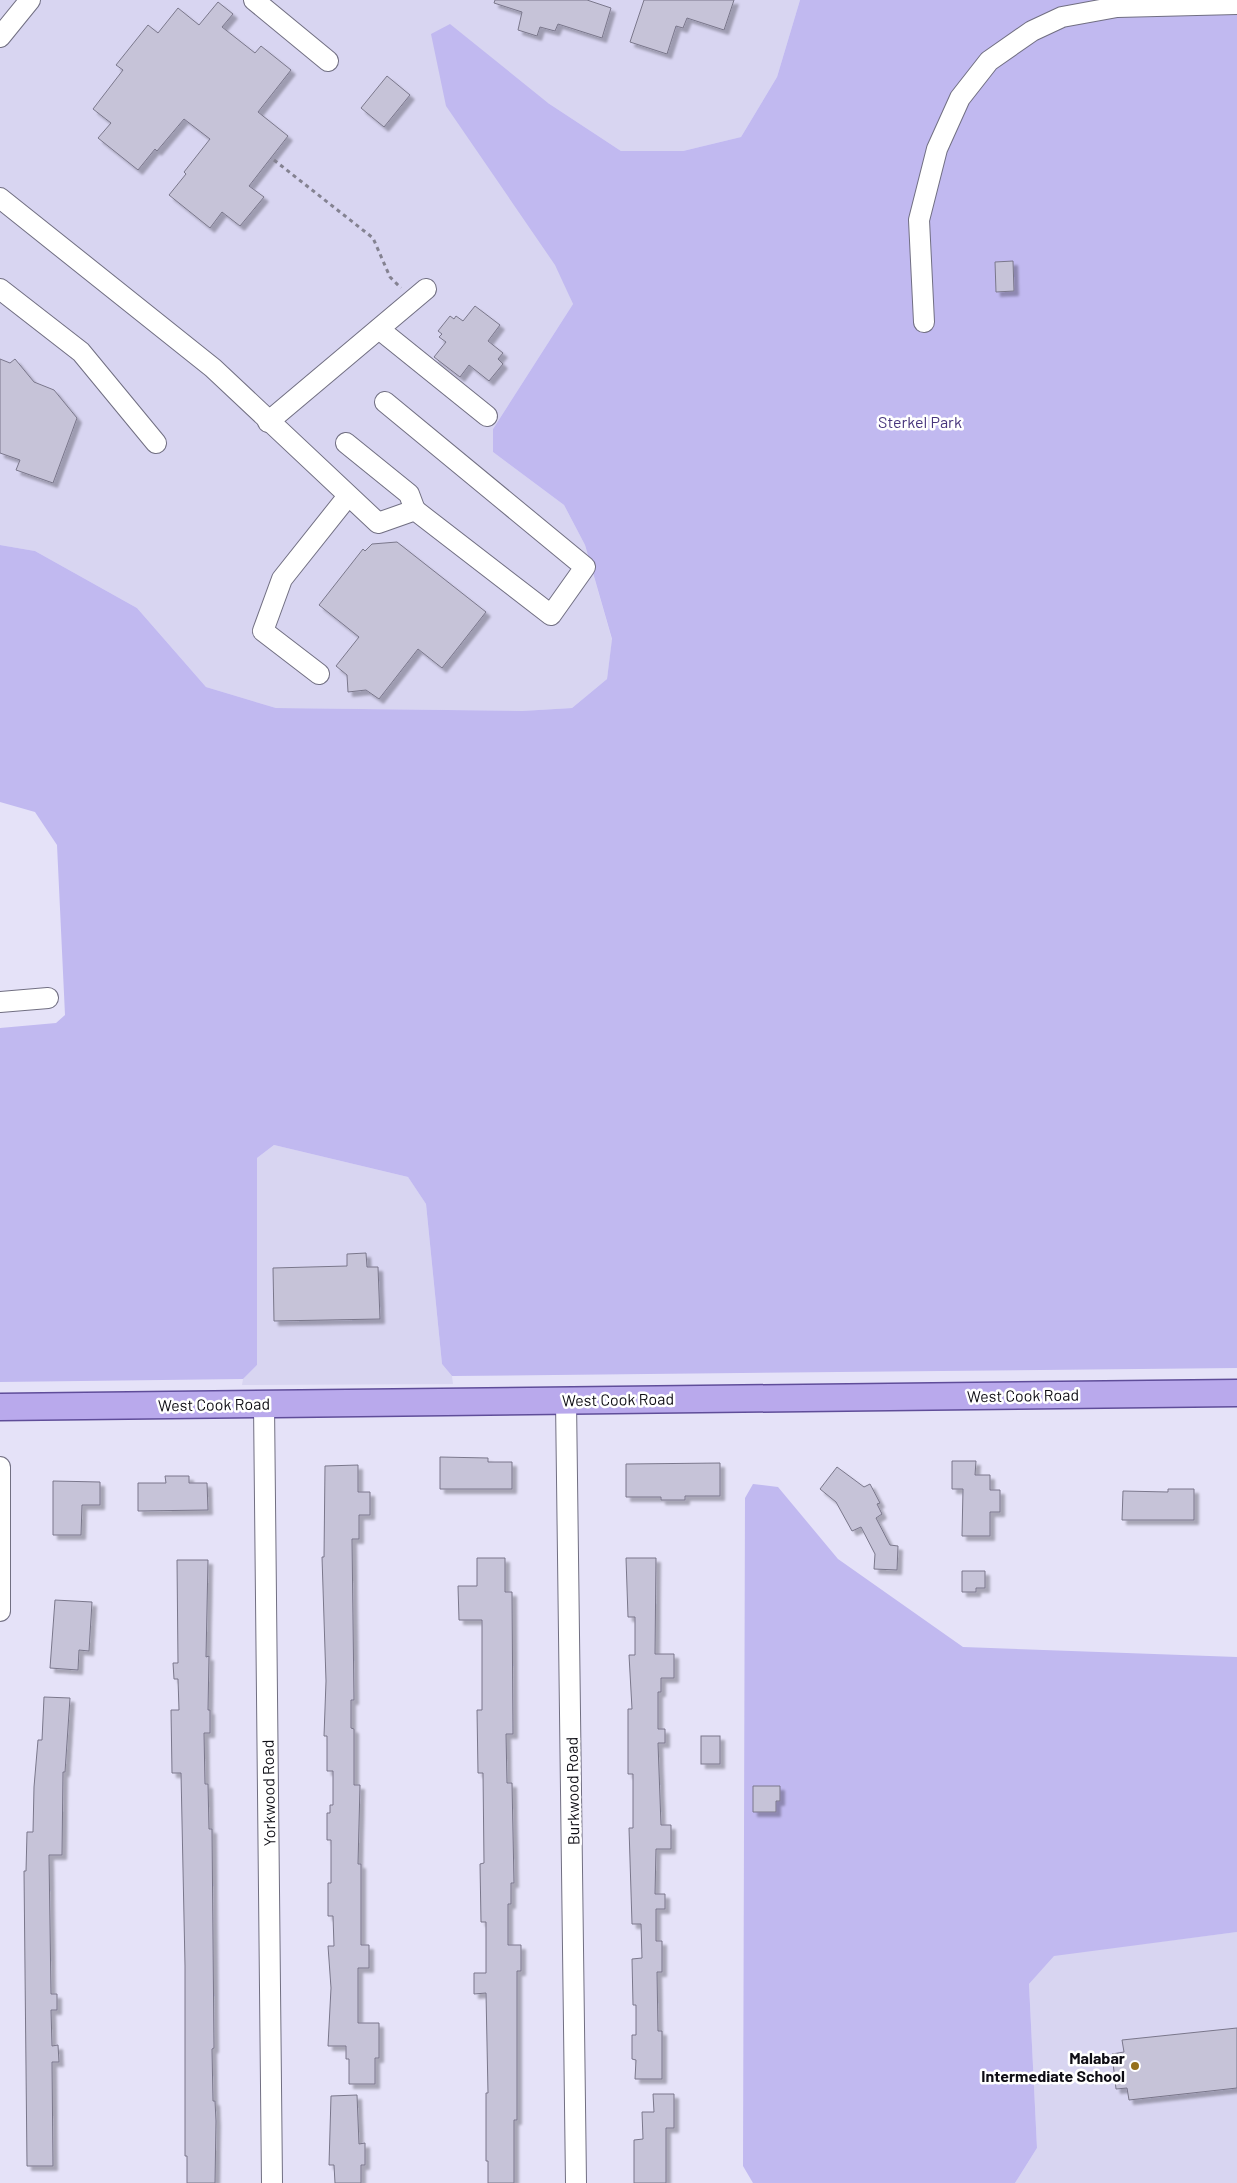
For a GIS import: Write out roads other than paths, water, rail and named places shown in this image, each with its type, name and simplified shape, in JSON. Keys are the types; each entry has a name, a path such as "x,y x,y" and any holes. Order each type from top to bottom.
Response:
{"main road":[{"name":"West Cook Road","path":"0,1406 1237,1393"}],"street":[{"path":"0,37 30,0"},
{"path":"254,0 328,61"},
{"path":"924,322 920,220 937,149 960,98 989,61 1032,30 1062,17 1117,8 1237,4"},
{"path":"0,198 188,346 230,382 268,422 378,523 415,510"},
{"path":"0,289 81,352 156,443"},
{"path":"268,422 420,295"},
{"path":"379,329 487,416"},
{"path":"346,443 409,494 415,510 551,614 585,567 385,402"},
{"path":"319,674 262,631 282,578 348,496"},
{"path":"0,1002 48,998"},
{"name":"Burkwood Road","path":"566,1400 576,2183"},
{"name":"Yorkwood Road","path":"264,1404 272,2183"},
{"path":"0,1466 0,1611"}],"place":[{"name":"Malabar Intermediate School","path":"1135,2066"}],"park label":[{"name":"Sterkel Park","path":"920,421"}]}
